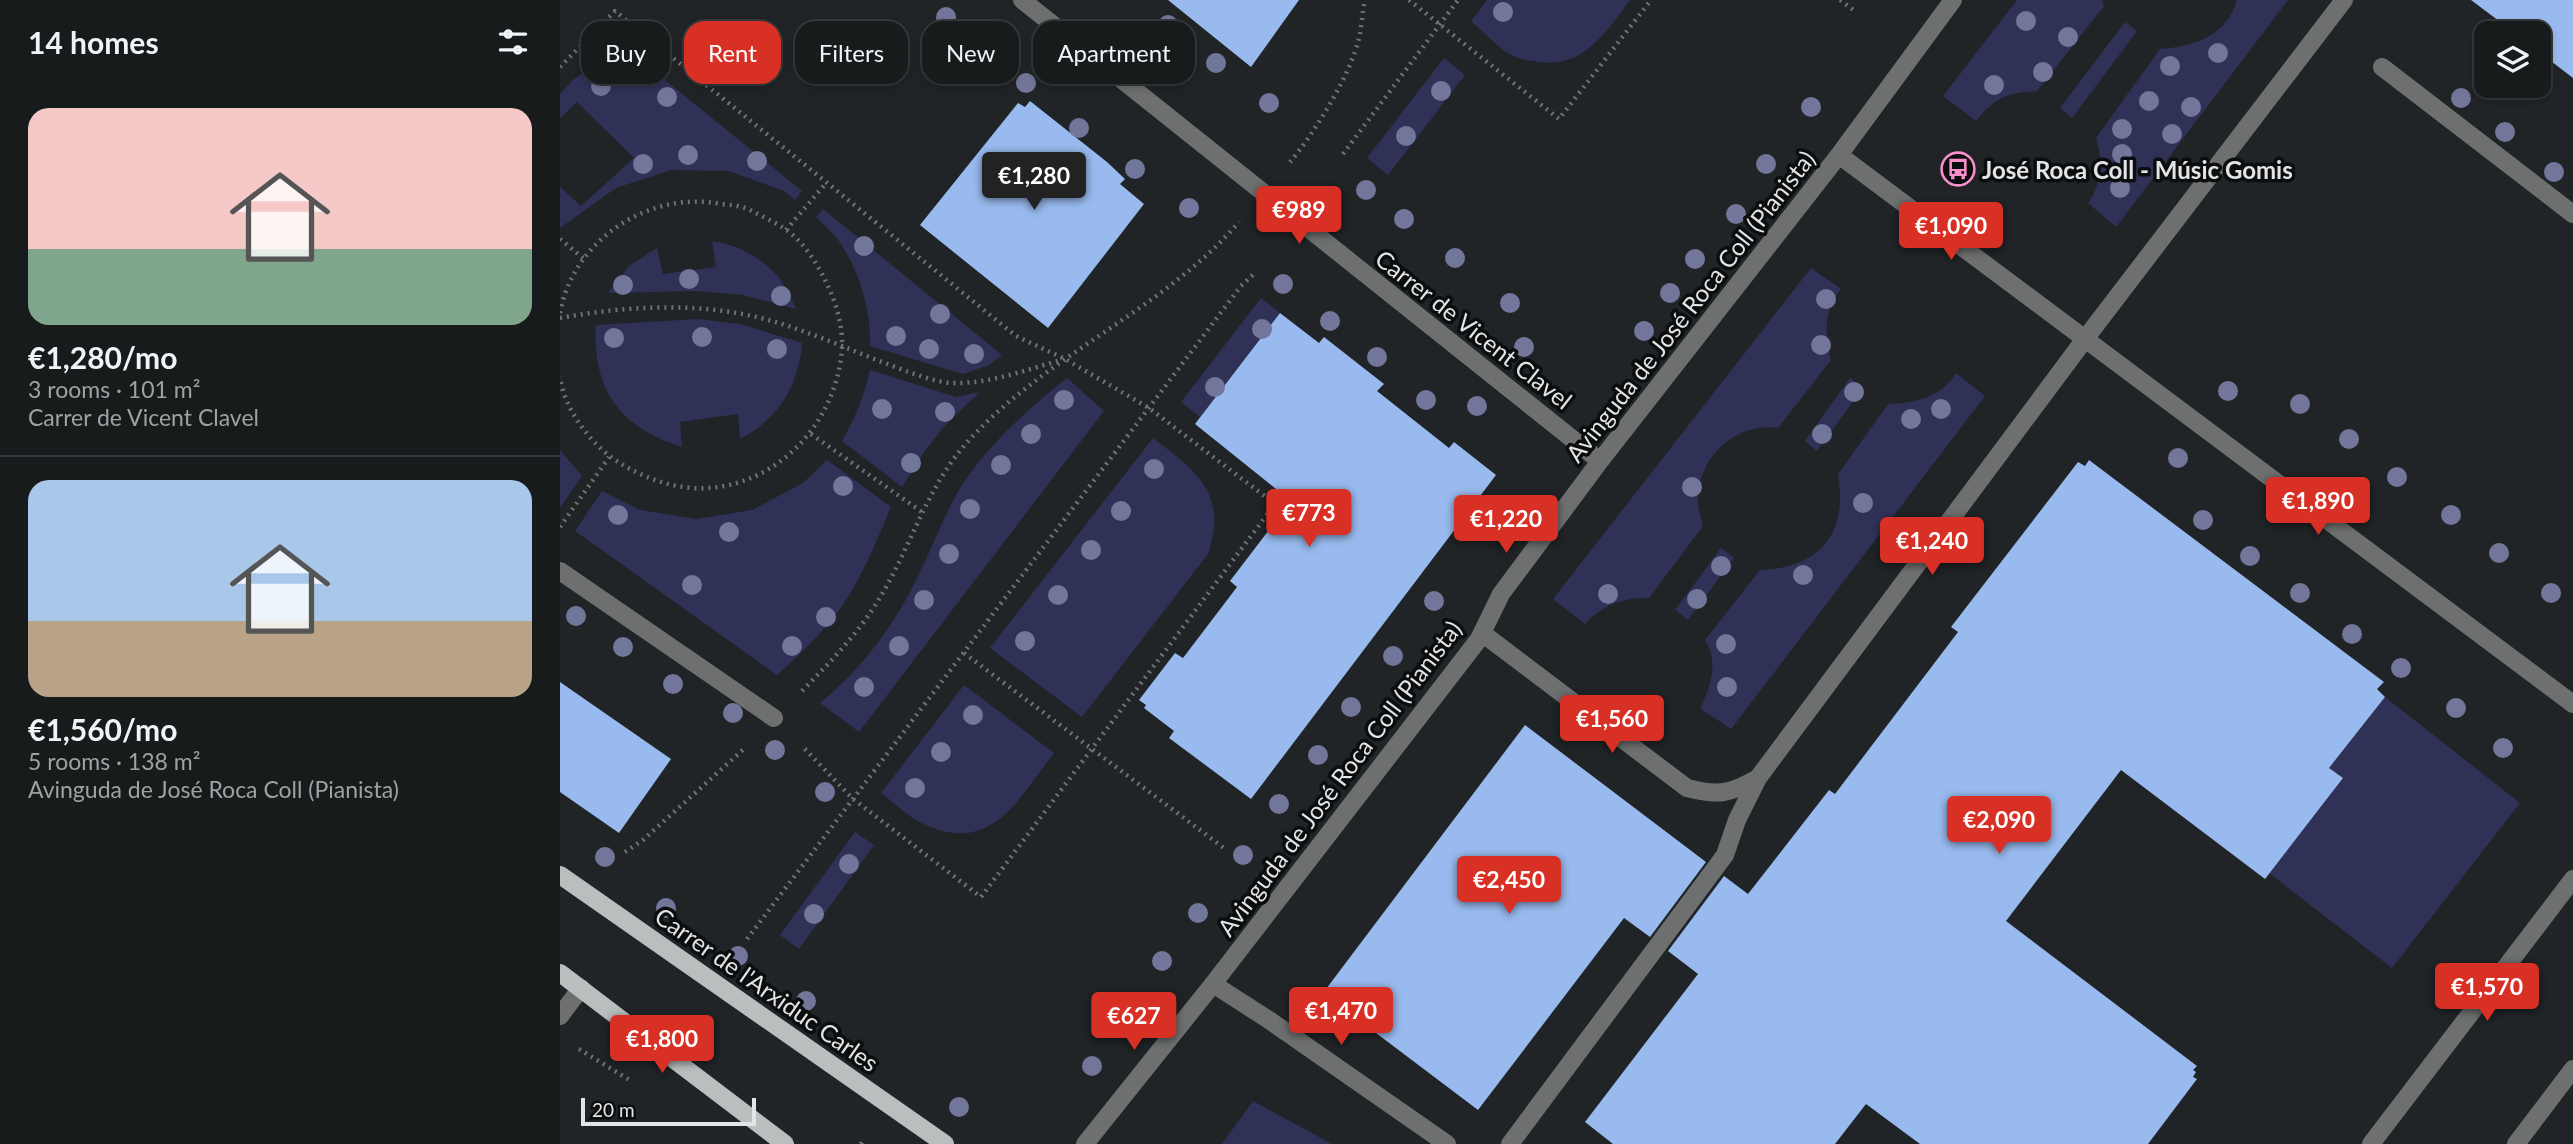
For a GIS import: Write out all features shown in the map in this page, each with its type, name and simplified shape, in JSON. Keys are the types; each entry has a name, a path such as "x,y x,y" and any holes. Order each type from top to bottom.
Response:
{"main road":[{"name":"Carrer de l'Arxiduc Carles","path":"560,875 945,1144"},
{"path":"560,973 774,1141"}],"street":[{"name":"Carrer de Vicent Clavel","path":"1022,0 1600,461"},
{"name":"Avinguda de José Roca Coll (Pianista)","path":"1085,1144 1213,984 1482,633 1501,594 1600,461 1839,155 1953,0"},
{"path":"1510,1144 1725,855 1737,820 1758,778 2085,339 2344,0"},
{"path":"2382,67 2573,214"},
{"path":"1839,155 2573,704"},
{"path":"560,572 774,718"},
{"path":"1482,633 1687,788 1713,794 1736,790 1758,778"},
{"path":"2371,1144 2573,879"},
{"path":"1213,984 1447,1144"},
{"path":"560,1016 581,988"},
{"path":"2516,1144 2573,1069"}],"path":[{"path":"625,852 643,840 725,768 853,638 884,591 939,478 970,439 998,411 1206,257 1221,243 1306,143 1338,88 1359,39 1364,0"},
{"path":"1409,0 1559,119 1651,0"},
{"path":"1343,154 1458,0"},
{"path":"1840,0 1855,11"},
{"path":"560,67 615,11 1016,336 1065,359 1149,408 1275,504 981,897 853,799 774,718"},
{"path":"786,230 827,182"},
{"path":"560,377 579,425 609,457 648,479 693,488 737,483 778,464 811,434 834,394 842,347 837,304 817,263 786,230 746,208 702,200 656,206 616,226 583,258 563,297 560,316 608,309 685,307 739,312 791,327 842,347 926,377 951,383 994,378 1065,359"},
{"path":"560,239 583,258"},
{"path":"747,939 1241,286 1256,272"},
{"path":"811,434 922,512"},
{"path":"560,527 609,457"},
{"path":"964,653 1224,848"}],"shaded area":[{"path":"1487,0 1630,0 1603,35 1582,53 1556,62 1536,62 1508,53 1471,21"},
{"path":"2017,0 2102,0 2104,6 2037,91 2002,98 1989,106 1976,121 1943,96"},
{"path":"2237,0 2288,0 2116,227 2088,203 2093,196 2100,172 2096,138 2160,49 2185,46 2217,31 2225,23"},
{"path":"2125,22 2137,31 2072,118 2060,108"},
{"path":"1444,58 1465,75 1388,175 1367,158"},
{"path":"581,74 581,84 670,84 802,191 795,200 784,191 729,171 671,170 616,188 560,228 560,187 581,206 634,158 577,102 560,118 560,94"},
{"path":"823,209 1002,355 989,365 963,374 870,346 869,319 863,292 853,265 839,241 816,217"},
{"path":"712,241 740,249 766,265 780,279 796,309 743,295 697,291 608,293 629,266 657,248 663,274 716,267"},
{"path":"1811,268 1841,289 1828,314 1831,360 1778,428 1747,431 1720,447 1710,459 1699,489 1698,505 1703,526 1649,598 1630,599 1614,604 1585,624 1553,599"},
{"path":"1261,298 1280,313 1200,417 1181,402"},
{"path":"698,319 740,324 802,343 800,359 784,400 765,422 753,431 740,439 738,414 680,422 682,447 642,429 614,403 599,369 596,325"},
{"path":"870,370 956,397 980,392 947,423 924,452 902,487 842,441 859,407"},
{"path":"1956,373 1985,396 1731,729 1700,708 1712,674 1712,656 1705,640 1760,570 1781,568 1799,562 1826,543 1839,514 1838,474 1888,404 1935,394"},
{"path":"1067,378 1104,411 859,732 820,703 864,660 889,627 911,591 959,490 982,458 1008,429"},
{"path":"1850,378 1863,388 1817,451 1805,441"},
{"path":"1153,438 1195,474 1211,499 1214,515 1208,554 1082,717 990,648"},
{"path":"560,450 582,476 560,508"},
{"path":"827,460 891,507 866,564 843,605 814,640 777,675 575,531 602,491 640,510 697,519 752,510 803,483"},
{"path":"1721,548 1734,558 1688,620 1675,610"},
{"path":"964,685 1054,753 1002,817 987,827 969,833 949,832 926,825 908,815 881,793"},
{"path":"2385,697 2520,803 2392,968 2269,873 2343,778 2329,768"},
{"path":"855,832 874,845 799,949 780,935"},
{"path":"1253,1101 1332,1144 1222,1144"}],"building":[{"path":"1168,0 1299,0 1251,67"},
{"path":"2471,0 2573,0 2573,78 2551,61 2551,21 2499,21"},
{"path":"1030,101 1107,162 1125,179 1120,184 1144,204 1048,328 920,225 1018,103 1025,107"},
{"path":"1280,313 1319,343 1324,337 1384,384 1377,391 1449,448 1454,442 1496,475 1251,799 1169,738 1174,731 1144,708 1146,705 1139,700 1175,653 1183,658 1237,587 1230,581 1291,501 1195,424"},
{"path":"2089,460 2384,682 2377,689 2385,697 2329,768 2343,778 2265,879 2121,770 2006,921 2197,1066 2193,1070 2196,1072 2193,1077 2197,1079 2148,1144 1920,1144 1866,1104 1835,1144 1613,1144 1585,1122 1698,974 1668,951 1724,876 1748,894 1829,790 1835,794 1958,632 1951,627 2078,462 2085,466"},
{"path":"560,682 671,759 619,833 560,792"},
{"path":"1525,725 1706,862 1650,937 1624,918 1478,1110 1323,993"}],"place":[{"name":"José Roca Coll - Músic Gomis","path":"1958,169"}]}
